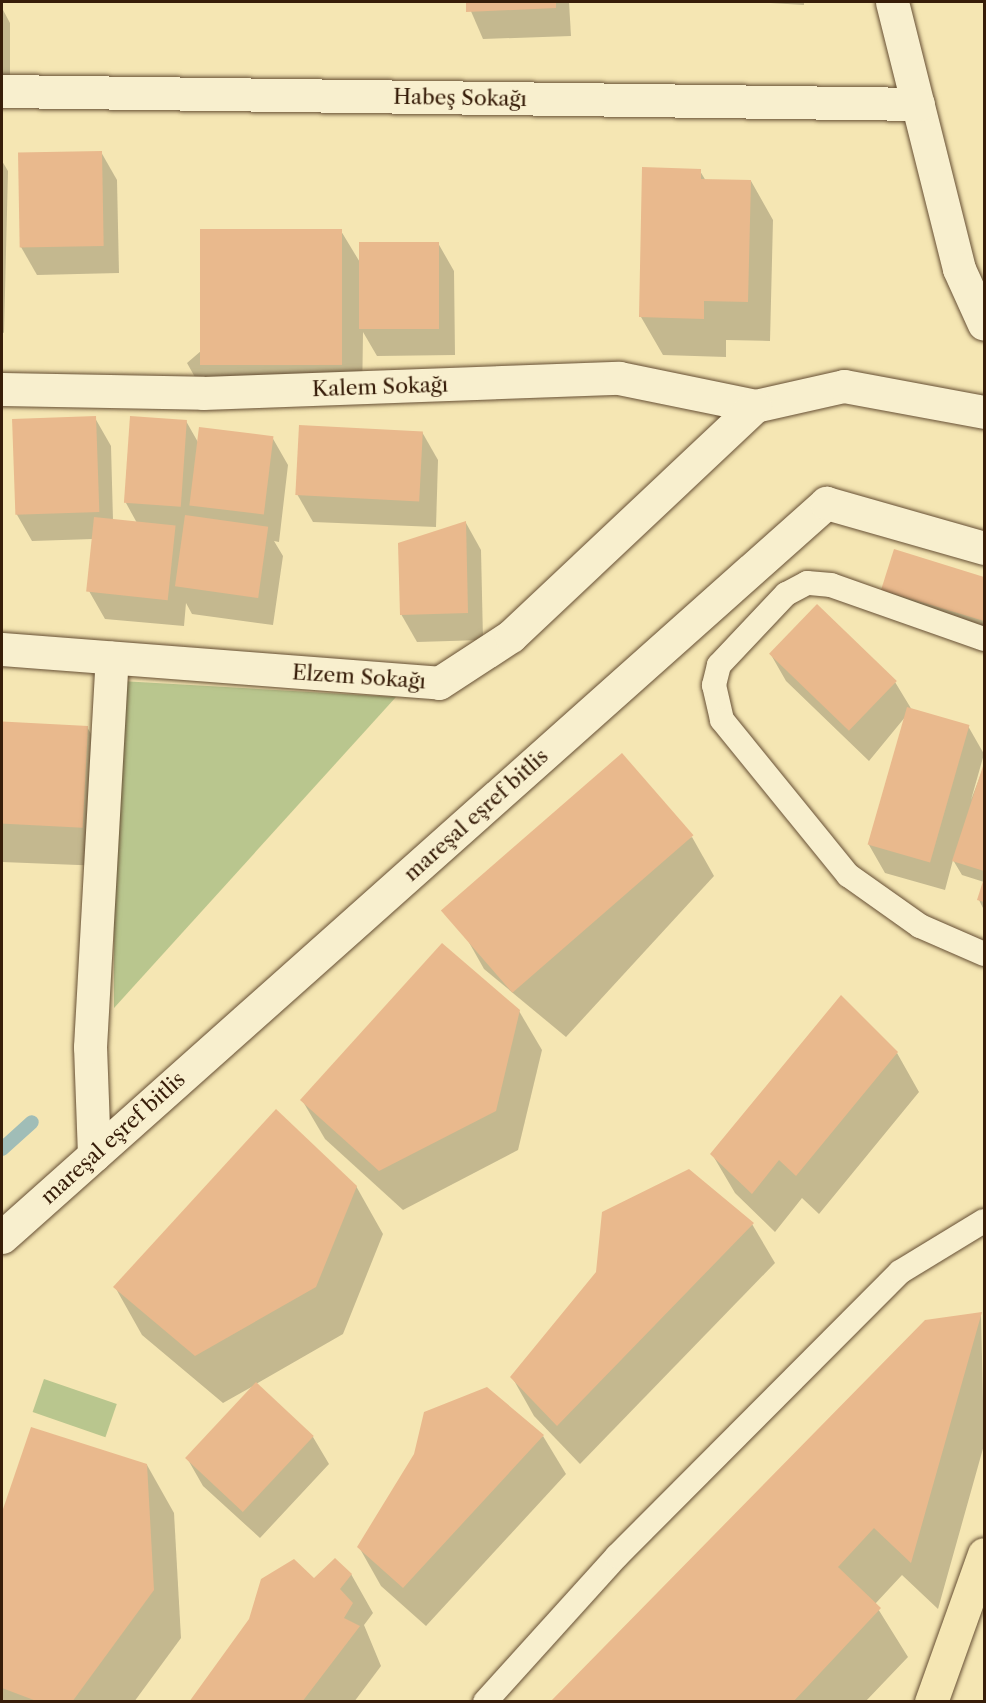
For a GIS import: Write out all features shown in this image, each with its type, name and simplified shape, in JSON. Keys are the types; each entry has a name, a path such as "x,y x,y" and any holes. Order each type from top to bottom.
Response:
{"main road":[{"path":"931,1701 984,1554"}],"street":[{"path":"892,2 959,269 984,324"},
{"name":"Habeş Sokağı","path":"2,91 918,104"},
{"name":"Kalem Sokağı","path":"2,389 203,393 619,378 755,406"},
{"path":"755,406 844,386 984,412"},
{"name":"Elzem Sokağı","path":"2,649 439,683 511,636 755,406"},
{"name":"mareşal eşref bitlis","path":"2,1237 826,503 984,548"},
{"path":"94,1155 90,1047 112,658"}],"lane":[{"path":"984,639 831,585 807,583 786,594 719,665 714,685 722,720 848,875 920,926 984,954"},
{"path":"485,1701 617,1556 900,1272 984,1221"}],"green space":[{"path":"121,681 396,697 114,1008 114,854"},
{"path":"44,1379 117,1404 105,1437 33,1412"}],"building":[{"path":"466,2 556,2 556,8 466,12"},
{"path":"102,151 104,246 20,247 18,152"},
{"path":"642,167 701,169 701,179 751,180 748,302 704,301 704,319 639,317"},
{"path":"200,229 342,229 342,365 200,365"},
{"path":"359,242 439,242 439,329 359,329"},
{"path":"96,416 99,512 15,515 12,419"},
{"path":"130,416 187,420 181,507 124,503"},
{"path":"299,425 423,431 419,501 295,495"},
{"path":"199,427 273,436 264,515 189,505"},
{"path":"185,515 268,527 258,598 175,586"},
{"path":"94,517 176,526 168,600 86,592"},
{"path":"466,521 468,613 400,615 398,543"},
{"path":"894,549 984,577 984,621 881,590"},
{"path":"817,604 897,681 849,731 769,654"},
{"path":"907,707 969,725 930,862 868,844"},
{"path":"2,721 88,726 83,828 2,824"},
{"path":"622,753 694,835 512,993 441,910"},
{"path":"984,763 984,871 952,861"},
{"path":"984,878 984,902 977,900"},
{"path":"442,943 520,1010 496,1111 379,1171 300,1100"},
{"path":"841,995 898,1052 796,1176 779,1160 752,1194 710,1154"},
{"path":"276,1109 357,1186 316,1287 195,1356 113,1287"},
{"path":"689,1169 754,1223 557,1426 510,1377 596,1272 602,1212"},
{"path":"982,1312 911,1563 874,1528 838,1567 881,1608 793,1702 550,1702 925,1320"},
{"path":"256,1382 314,1436 243,1512 185,1458"},
{"path":"487,1387 544,1435 403,1588 357,1547 414,1454 424,1412"},
{"path":"31,1427 147,1464 154,1590 72,1702 39,1702 2,1688 2,1512"},
{"path":"335,1558 352,1574 340,1589 353,1603 344,1618 360,1626 302,1702 189,1702 249,1619 261,1579 294,1559 314,1578"}],"waterway":[{"path":"2,1149 32,1122"}]}
